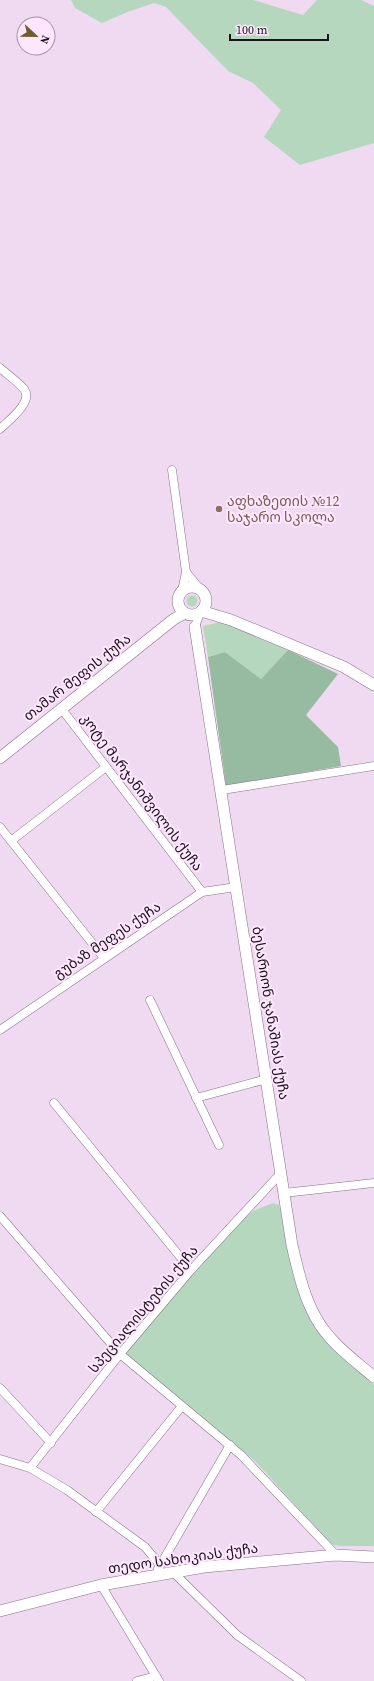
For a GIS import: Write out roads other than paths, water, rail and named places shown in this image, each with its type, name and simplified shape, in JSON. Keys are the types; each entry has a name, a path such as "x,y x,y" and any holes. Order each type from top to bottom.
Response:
{"street":[{"path":"0,368 25,390 26,398 20,410 0,428"},
{"path":"172,470 186,572 174,619"},
{"path":"186,572 206,598 231,620"},
{"path":"195,628 180,608 180,596 190,587 198,588"},
{"path":"195,628 201,611 205,605 206,598"},
{"path":"186,614 194,615 201,611 231,620 344,667 374,684"},
{"name":"თამარ მეფის ქუჩა","path":"0,758 174,619 186,614"},
{"name":"ბესარიონ ჯანაშიას ქუჩა","path":"195,628 222,790 292,1245 302,1289 316,1319 336,1344 374,1378"},
{"name":"კოტე მარჯანიშვილის ქუჩა","path":"61,708 202,892"},
{"path":"222,790 374,766"},
{"path":"11,841 106,767"},
{"path":"0,827 104,958"},
{"name":"გუბაზ მეფეს ქუჩა","path":"1,1029 202,892 236,887"},
{"path":"150,1000 219,1144"},
{"path":"196,1098 267,1079"},
{"path":"54,1103 191,1270"},
{"name":"სპეციალისტების ქუჩა","path":"30,1468 120,1354 191,1270 281,1173"},
{"path":"284,1192 374,1183"},
{"path":"0,1216 120,1354 241,1455 336,1555"},
{"path":"0,1388 51,1443"},
{"path":"96,1512 182,1406"},
{"path":"154,1576 230,1445"},
{"path":"0,1459 30,1468 67,1490 145,1547 160,1565"},
{"name":"თედო სახოკიას ქუჩა","path":"0,1611 101,1585 204,1567 336,1555 374,1557"},
{"path":"174,1573 237,1635 301,1681"},
{"path":"101,1585 158,1678 137,1681"}],"place":[{"name":"აფხაზეთის №12 საჯარო სკოლა","path":"219,509"}]}
